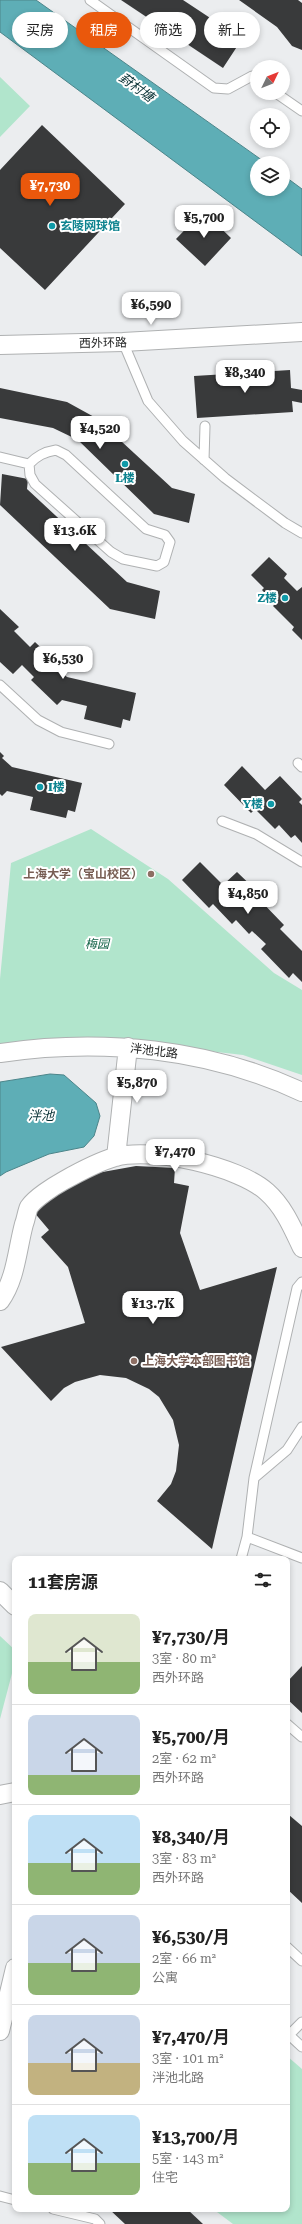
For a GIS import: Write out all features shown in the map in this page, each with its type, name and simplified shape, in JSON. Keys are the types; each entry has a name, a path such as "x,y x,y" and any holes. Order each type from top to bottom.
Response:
{"street":[{"name":"西外环路","path":"0,345 123,342 302,332"},
{"name":"泮池北路","path":"0,1053 58,1047 128,1047 200,1058 237,1067 274,1079 302,1092"},
{"path":"116,1157 128,1047"},
{"path":"0,1301 9,1288 18,1244 30,1207 52,1187 81,1171 116,1157 157,1155 198,1161 235,1173 267,1192 290,1221 302,1248"},
{"path":"0,1591 12,1603"},
{"path":"0,1795 12,1793"},
{"path":"0,2031 12,1981"}],"lane":[{"path":"90,0 214,88 228,89 250,77"},
{"path":"286,100 302,111"},
{"path":"123,342 148,402 204,460 285,522 302,533"},
{"path":"204,460 205,426"},
{"path":"56,450 66,455 146,529 165,535 170,542 164,562 158,566 123,559 111,552 35,484 30,474 29,464 36,457 45,452 56,450"},
{"path":"0,457 29,464"},
{"path":"0,685 38,720 61,732 109,744"},
{"path":"222,821 256,834 302,862"},
{"path":"242,1556 247,1537 254,1478 298,1288 302,1282"},
{"path":"254,1478 286,1450 302,1427"},
{"path":"247,1537 302,1558"},
{"path":"290,1727 302,1737"},
{"path":"290,1949 302,1961"},
{"path":"290,2032 302,2022"},
{"path":"290,2036 302,2047"},
{"path":"0,2196 12,2199"},
{"path":"66,2212 95,2219 100,2224"}],"green space":[{"path":"0,77 30,106 0,137"},
{"name":"梅园","path":"91,829 168,879 274,973 302,990 302,1075 243,1055 95,1038 0,1047 0,979 11,863"},
{"path":"0,1636 12,1647 12,1673 0,1719"},
{"path":"290,2059 302,2069 302,2224 233,2224 217,2212 290,2212"}],"water":[{"path":"0,0 36,0 53,12 12,12 12,41 0,32"},
{"name":"葑村塘","path":"68,23 76,28 76,48 104,48 256,156 250,156 250,196 290,196 290,180 302,189 302,256 22,48 68,48"},
{"name":"泮池","path":"50,1074 64,1075 96,1103 100,1116 94,1136 84,1147 49,1154 0,1176 0,1082"}],"building":[{"path":"121,0 183,0 204,14 204,48 236,48 223,68 193,48 196,48 196,12 140,13"},
{"path":"239,0 298,0 302,3 302,50 292,46 277,27 260,15 260,12 256,12"},
{"name":"玄陵网球馆","path":"42,125 125,204 45,290 0,248 0,170"},
{"path":"203,211 231,238 205,266 176,239"},
{"path":"290,370 291,388 302,390 302,403 292,401 293,412 197,418 194,376"},
{"name":"L楼","path":"0,388 67,402 96,418 172,488 195,494 189,523 154,514 78,440 53,428 0,418"},
{"path":"2,474 28,479 27,489 127,582 160,591 155,619 110,609 0,505"},
{"name":"Z楼","path":"269,557 287,574 284,578 297,591 302,587 302,640 292,630 294,627 273,606 275,604 262,590 264,588 251,575"},
{"path":"0,609 19,627 14,631 30,647 35,642 59,665 56,667 67,677 136,693 130,721 123,719 121,728 84,719 87,706 62,700 57,705 31,680 34,677 22,665 13,674 0,662"},
{"name":"I楼","path":"0,752 4,756 2,758 12,767 82,783 75,812 68,810 66,818 30,810 33,797 7,791 2,796 0,794"},
{"name":"Y楼","path":"242,766 265,790 280,776 302,799 299,802 302,805 302,843 295,835 291,838 279,825 275,829 255,809 251,813 224,785"},
{"path":"200,862 223,885 237,872 260,894 257,897 284,925 280,929 302,951 302,982 293,973 289,978 261,949 266,944 252,931 249,934 236,920 232,924 213,904 209,908 182,880"},
{"name":"上海大学本部图书馆","path":"136,1166 175,1168 174,1183 189,1186 180,1233 200,1290 277,1267 212,1549 157,1501 171,1484 176,1471 179,1445 173,1420 159,1397 149,1389 126,1378 100,1375 75,1382 64,1388 51,1401 1,1347 85,1323 68,1267 41,1237 49,1230 33,1211 63,1189 97,1173"},
{"path":"302,1666 302,1713 290,1702 290,1679"},
{"path":"290,1816 302,1826 302,1903 290,1892"},
{"path":"112,2212 190,2212 203,2224 125,2224"}],"place":[{"name":"玄陵网球馆","path":"52,226"},
{"name":"L楼","path":"125,464"},
{"name":"Z楼","path":"285,598"},
{"name":"I楼","path":"40,787"},
{"name":"Y楼","path":"271,804"},
{"name":"上海大学（宝山校区）","path":"151,874"},
{"name":"上海大学本部图书馆","path":"134,1361"}]}
